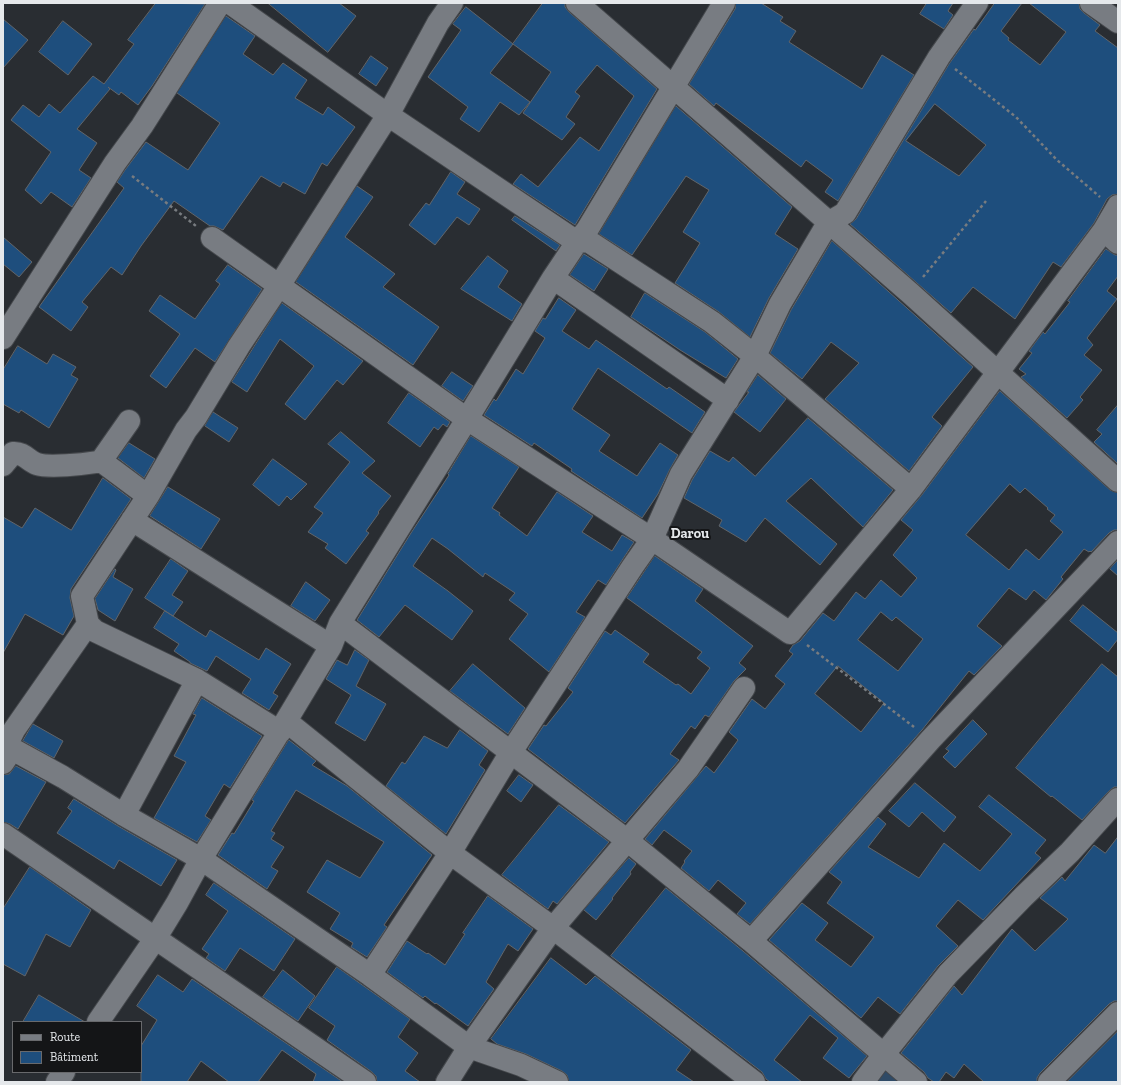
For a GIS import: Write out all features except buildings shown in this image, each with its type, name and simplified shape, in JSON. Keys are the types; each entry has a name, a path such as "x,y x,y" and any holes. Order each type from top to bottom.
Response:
{"street":[{"path":"3,338 115,163 142,126 220,3"},
{"path":"230,3 388,115 577,242 588,241 712,322 755,356 911,489"},
{"path":"452,3 438,23 388,115 239,346 196,417 186,430 148,496 82,596 88,624 95,631 197,680 283,727 552,928 754,1082"},
{"path":"577,3 910,293 1118,481"},
{"path":"99,1021 177,903 201,859 283,727 331,646 340,623 553,278 577,242 587,230 724,3"},
{"path":"370,975 450,853 511,752 652,539 680,474 755,356 780,304 828,223 845,213 940,57 977,3"},
{"path":"1091,3 1118,22"},
{"path":"212,238 467,419 652,539 790,633 911,489 998,373 1111,236 1117,208"},
{"path":"553,278 728,400"},
{"path":"3,465 13,453 18,452 37,464 49,466 101,461 129,421"},
{"path":"101,461 148,496"},
{"path":"132,520 331,646"},
{"path":"751,941 931,739 1118,542"},
{"path":"340,623 628,841 751,941 916,1082"},
{"path":"88,624 14,730 4,751 63,777 201,859 370,975 469,1047 521,1065 557,1082"},
{"path":"124,814 197,680"},
{"path":"447,1082 469,1047 552,928 628,841 688,769 744,688"},
{"path":"863,1082 948,974 1024,896 1070,852 1118,799"},
{"path":"3,834 154,939 365,1082"},
{"path":"1049,1082 1118,1013"},
{"path":"57,1082 63,1073"}],"path":[{"path":"940,57 1016,117 1057,160 1117,208"},
{"path":"115,163 212,238"},
{"path":"910,293 986,201"},
{"path":"790,633 931,739"}],"shaded area":[{"path":"884,1061 906,1082 868,1082"}],"district":[{"name":"Darou","path":"690,534"}]}
